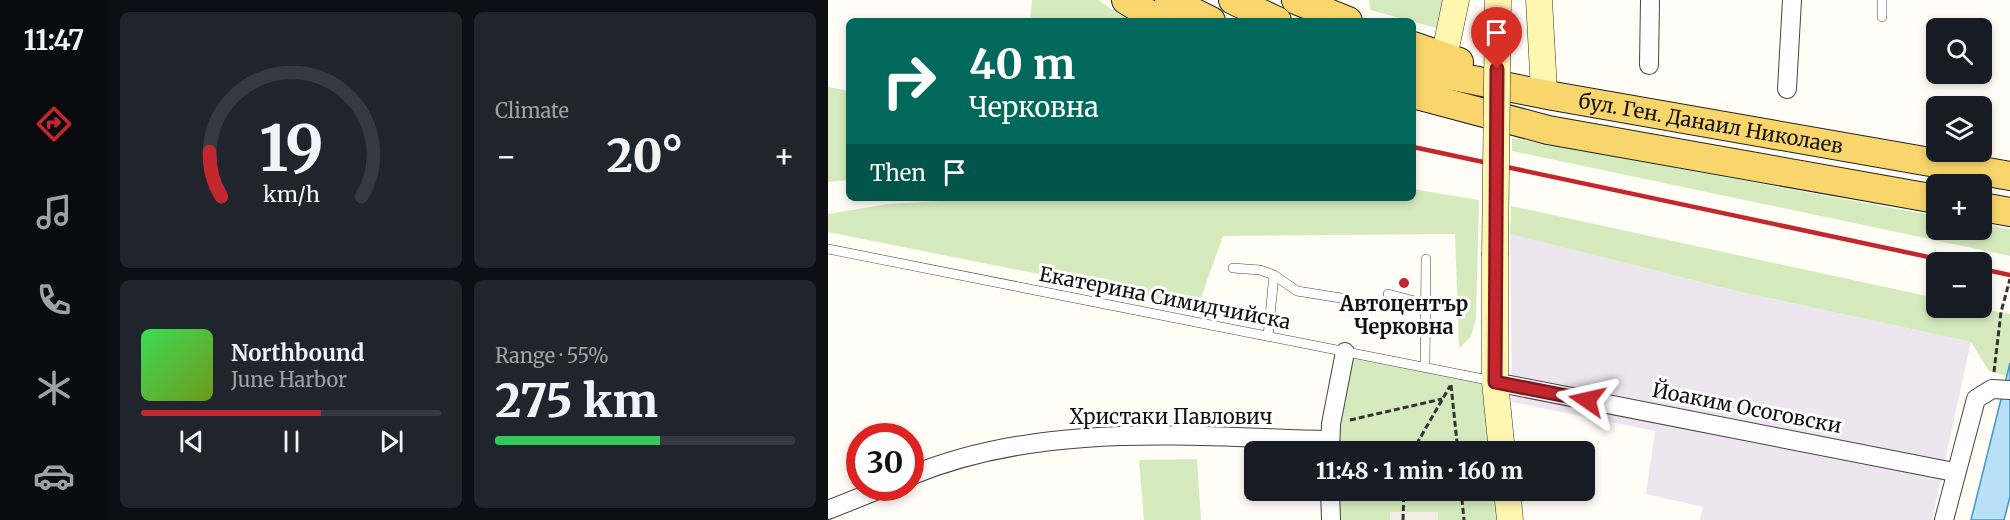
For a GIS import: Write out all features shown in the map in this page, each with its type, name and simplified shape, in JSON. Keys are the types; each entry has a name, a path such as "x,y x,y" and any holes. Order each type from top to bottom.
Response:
{"main road":[{"path":"1126,0 1155,18"},
{"path":"1169,0 1205,18"},
{"path":"1233,0 1271,18"},
{"path":"1296,0 1341,18"},
{"path":"1416,47 1549,93"},
{"name":"бул. Ген. Данаил Николаев","path":"1416,69 2004,173"},
{"name":"бул. Ген. Данаил Николаев","path":"1416,95 1548,130 1926,197"},
{"path":"1416,111 1548,130"},
{"path":"1992,209 2010,212"}],"street":[{"path":"1444,57 1456,0"},
{"path":"1498,0 1495,382 1502,441"},
{"path":"1539,0 1549,93"},
{"path":"1649,65 1650,0"},
{"path":"1787,89 1792,0"},
{"path":"1330,438 1345,352"},
{"name":"Йоаким Осоговски","path":"1495,382 1954,472"},
{"path":"1944,520 1954,472 1976,399 2000,389"},
{"name":"Христаки Павлович","path":"924,470 951,459 990,450 1082,438 1330,438"},
{"path":"828,510 850,501"},
{"path":"1330,501 1331,520"},
{"path":"1508,501 1510,520"}],"lane":[{"path":"1882,0 1882,17"},
{"name":"Екатерина Симидчийска","path":"828,249 1495,382"},
{"path":"1425,367 1426,259"},
{"path":"1233,268 1260,270 1274,275 1298,291 1347,299"},
{"path":"1268,336 1274,275"},
{"path":"1389,294 1426,304"}],"path":[{"path":"2000,389 2001,312 2010,279"},
{"path":"1418,441 1451,384 1457,441"},
{"path":"1330,438 1442,399"},
{"path":"1403,520 1404,501"},
{"path":"1462,501 1464,520"}],"shaded area":[{"path":"1510,234 1736,291 1971,342 1932,520 1700,520 1703,507 1646,494 1655,431 1512,402"},
{"path":"1390,512 1438,512 1438,520 1390,520"}],"green space":[{"path":"1032,0 1098,0 1125,18 1030,18"},
{"path":"1369,0 1456,0 1451,32 1416,22 1416,18 1399,18 1370,10"},
{"path":"828,87 846,90 846,180 828,182"},
{"path":"1512,138 1926,214 1926,238 1512,151"},
{"path":"1416,190 1479,200 1476,318 1471,337 1459,348 1455,234 1223,236 1198,306 828,232 828,214 888,204 942,201 1416,201"},
{"path":"1511,206 1926,296 1926,318 1992,318 1992,311 2010,314 2010,363 2007,376 1989,371 1971,342 1736,291 1510,234"},
{"path":"1992,226 2010,229 2010,256 1934,240 1992,240"},
{"path":"1345,352 1495,382 1501,441 1332,441"},
{"path":"1197,459 1201,520 1144,520 1139,460"},
{"path":"1330,501 1508,501 1510,520 1331,520"}],"water":[{"path":"2010,363 2010,497 2004,520 1971,520"}],"railway":[{"path":"1416,148 1926,256"},
{"path":"1992,271 2010,275"}],"place":[{"name":"Автоцентър Черковна","path":"1404,283"}],"route":[{"path":"1497,69 1495,382 1587,400"}]}
